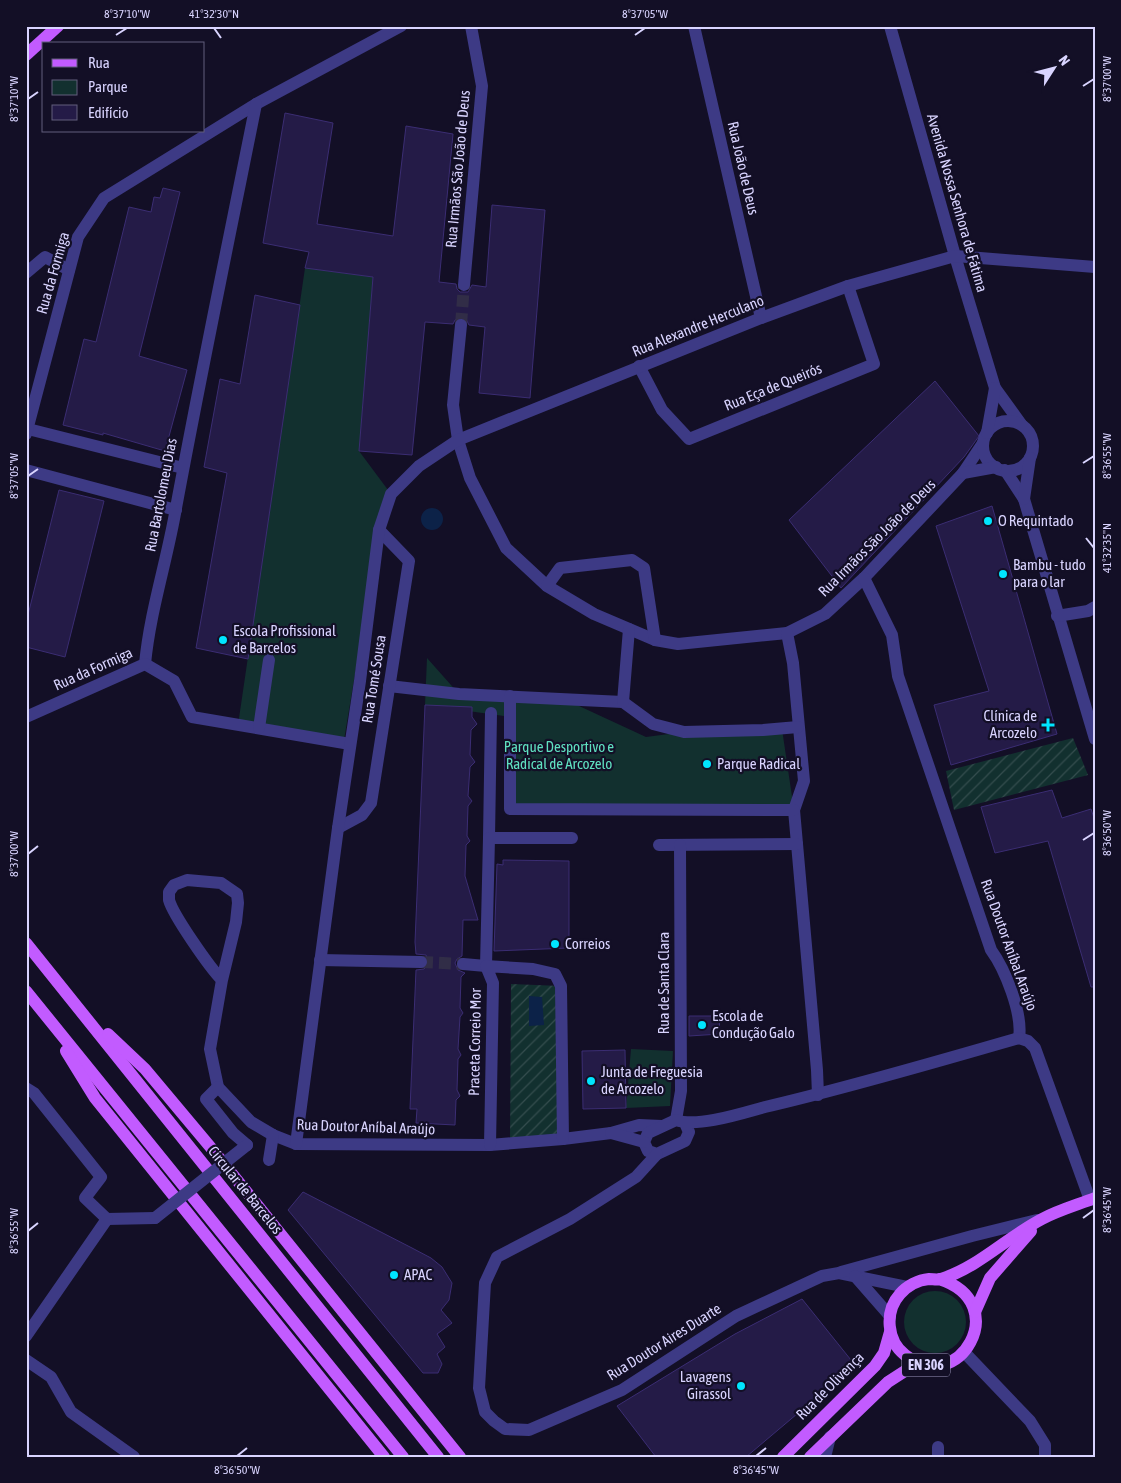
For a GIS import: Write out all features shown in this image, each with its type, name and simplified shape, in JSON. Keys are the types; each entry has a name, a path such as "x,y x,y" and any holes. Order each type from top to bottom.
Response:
{"main road":[{"path":"26,55 58,26"},
{"name":"Circular de Barcelos","path":"26,943 438,1457"},
{"path":"26,991 403,1457"},
{"path":"73,1001 145,1069 212,1149 460,1457"},
{"path":"40,1008 95,1098 384,1457"},
{"name":"EN 306","path":"1041,1219 990,1278 975,1312 976,1326 972,1340 964,1352 953,1361 940,1365 926,1365 914,1362 903,1354 895,1344 890,1332 890,1316 893,1305 907,1287 928,1279 939,1279 976,1262 1041,1219 1092,1199"},
{"path":"939,1279 952,1283 962,1290 970,1300 975,1312"},
{"name":"Rua de Olivença","path":"783,1457 874,1366 884,1354 890,1332"},
{"name":"EN 306","path":"810,1457 888,1382 905,1371 926,1365"}],"street":[{"name":"Rua da Formiga","path":"27,432 78,237 104,198 256,104 402,26"},
{"name":"Rua Irmãos São João de Deus","path":"464,285 482,86 471,26"},
{"name":"Rua João de Deus","path":"694,26 761,318"},
{"name":"Avenida Nossa Senhora de Fátima","path":"890,26 994,388 1021,424"},
{"name":"Rua Bartolomeu Dias","path":"145,664 148,635 176,510 256,104"},
{"name":"Rua Alexandre Herculano","path":"458,440 761,318 848,286 955,256"},
{"path":"955,256 1095,267"},
{"path":"26,273 45,257 69,270"},
{"name":"Rua Eça de Queirós","path":"640,366 662,410 689,438 874,364 848,286"},
{"name":"Rua Irmãos São João de Deus","path":"461,325 453,405 458,440 470,478 506,548 547,586 594,614 655,640 678,644 787,633 825,614 864,578 963,473 985,438"},
{"name":"Avenida Nossa Senhora de Fátima","path":"985,438 994,388"},
{"path":"1024,499 1030,458 1033,450 1031,435 1021,424 1013,421 998,423 991,427 985,438 986,457 1001,469 1024,499 1057,616 1095,739"},
{"path":"27,432 183,468"},
{"name":"Rua Tomé Sousa","path":"296,1144 379,530 391,494 418,466 458,440"},
{"path":"963,473 1020,468 1030,458"},
{"path":"26,470 176,510"},
{"name":"Rua Tomé Sousa","path":"338,828 362,815 371,803 409,561 379,530"},
{"path":"547,586 560,568 632,560 644,568 655,640"},
{"name":"Rua Doutor Aníbal Araújo","path":"218,1087 250,1122 296,1144 490,1145 611,1133 639,1125 684,1125 726,1117 818,1095 1019,1038 1021,1027 1017,1010 1000,961 991,950 898,676 892,635 864,578"},
{"path":"1057,616 1088,611 1095,607"},
{"path":"623,702 629,629"},
{"path":"787,633 793,663 804,781 794,810 818,1095"},
{"path":"259,728 269,660"},
{"name":"Rua da Formiga","path":"26,717 145,664"},
{"path":"145,664 174,681 192,717 350,744"},
{"path":"390,686 459,694 623,702 653,724 684,732 798,727"},
{"path":"510,696 510,809 794,810"},
{"path":"463,964 486,966 491,713"},
{"path":"489,838 572,838"},
{"path":"659,845 797,844"},
{"name":"Rua de Santa Clara","path":"680,845 681,1091 684,1125"},
{"path":"26,1088 34,1093 101,1177 85,1198 107,1219 155,1218 247,1145 233,1133 206,1099 218,1087 210,1049 222,980 236,922 237,894 221,883 187,880 174,886 169,892 169,901 214,971 222,980"},
{"path":"320,960 421,962"},
{"name":"Praceta Correio Mor","path":"490,1145 494,983 486,966 533,969 555,974 561,986 563,1139"},
{"path":"1019,1038 1028,1040 1035,1048 1092,1199"},
{"name":"Rua Doutor Aníbal Araújo","path":"662,1126 648,1133 644,1142 648,1151 657,1154 686,1141 684,1125"},
{"name":"Rua Doutor Aníbal Araújo","path":"611,1133 644,1142"},
{"path":"269,1160 273,1134"},
{"name":"Rua Doutor Aires Duarte","path":"657,1154 636,1176 578,1214 497,1257 485,1283 479,1388 485,1412 505,1429 529,1430 622,1390 736,1316 822,1276 839,1273 907,1287"},
{"path":"26,1336 107,1219"},
{"path":"839,1273 1041,1219"},
{"path":"855,1276 890,1316"},
{"path":"964,1352 1030,1421 1045,1445 1045,1457"},
{"path":"26,1360 51,1377 71,1412 134,1457"},
{"path":"825,1457 830,1437"}],"green space":[{"path":"305,268 373,277 359,451 391,494 379,530 344,740 238,725"},
{"name":"Parque Desportivo e Radical de Arcozelo","path":"427,658 459,694 564,699 646,737 684,732 782,729 794,810 505,809 504,716 425,705"},
{"path":"1073,738 1088,775 954,810 946,771"},
{"path":"511,984 561,986 563,1139 510,1143"},
{"path":"631,1049 673,1051 670,1106 626,1108"},
{"path":"929,1291 941,1291 957,1300 964,1310 966,1322 964,1334 957,1344 941,1353 929,1353 918,1348 909,1339 904,1328 904,1316 909,1305 918,1296"}],"water":[{"path":"428,508 436,508 443,515 443,523 436,530 428,530 421,523 421,515"},
{"path":"529,996 542,997 544,1025 529,1026"}],"building":[{"path":"285,113 333,123 317,224 393,236 406,126 453,134 439,282 456,284 460,292 468,292 472,285 486,287 492,205 545,210 530,398 479,393 485,327 469,325 466,319 461,317 455,320 453,324 425,322 412,455 359,451 373,277 305,268 309,252 263,243"},
{"path":"163,188 180,192 139,356 187,370 165,451 103,433 103,435 63,425 84,339 96,342 129,207 151,212 154,197 160,198"},
{"path":"255,295 300,305 248,659 196,648 227,473 204,467 220,379 240,384"},
{"path":"935,381 979,436 964,457 841,588 789,520"},
{"path":"59,490 104,501 65,657 26,647 26,623"},
{"path":"992,506 1057,734 951,765 934,705 989,691 936,526"},
{"path":"425,705 472,707 472,717 477,724 471,730 470,755 475,762 470,767 468,796 472,801 468,806 467,836 470,841 466,845 465,876 478,920 463,920 462,956 455,963 458,970 465,973 461,977 460,1008 463,1013 460,1017 458,1049 461,1055 458,1059 457,1090 460,1096 456,1100 455,1125 416,1123 417,1109 410,1109 416,970 424,969 429,963 426,955 416,954 415,942"},
{"path":"1052,790 1062,818 1091,809 1095,821 1095,987 1091,987 1048,841 995,853 981,807"},
{"path":"503,860 569,861 569,948 494,951 497,864 503,865"},
{"name":"Escola de Condução Galo","path":"689,1016 719,1016 720,1034 689,1036"},
{"path":"625,1050 626,1108 583,1109 582,1051"},
{"name":"APAC","path":"303,1192 431,1258 442,1267 452,1283 449,1300 441,1310 452,1323 437,1334 445,1347 437,1354 442,1364 438,1373 423,1373 288,1210"},
{"name":"Lavagens Girassol","path":"802,1299 855,1365 746,1457 656,1457 617,1406 735,1334"}],"tunnel":[{"path":"461,325 464,285"},
{"path":"421,962 463,964"}],"place":[{"name":"O Requintado","path":"988,521"},
{"name":"Bambu - tudo para o lar","path":"1003,574"},
{"name":"Escola Profissional de Barcelos","path":"223,640"},
{"name":"Clínica de Arcozelo","path":"1048,725"},
{"name":"Parque Radical","path":"707,764"},
{"name":"Correios","path":"555,944"},
{"name":"Escola de Condução Galo","path":"702,1025"},
{"name":"Junta de Freguesia de Arcozelo","path":"591,1081"},
{"name":"APAC","path":"394,1275"},
{"name":"Lavagens Girassol","path":"741,1386"}]}
